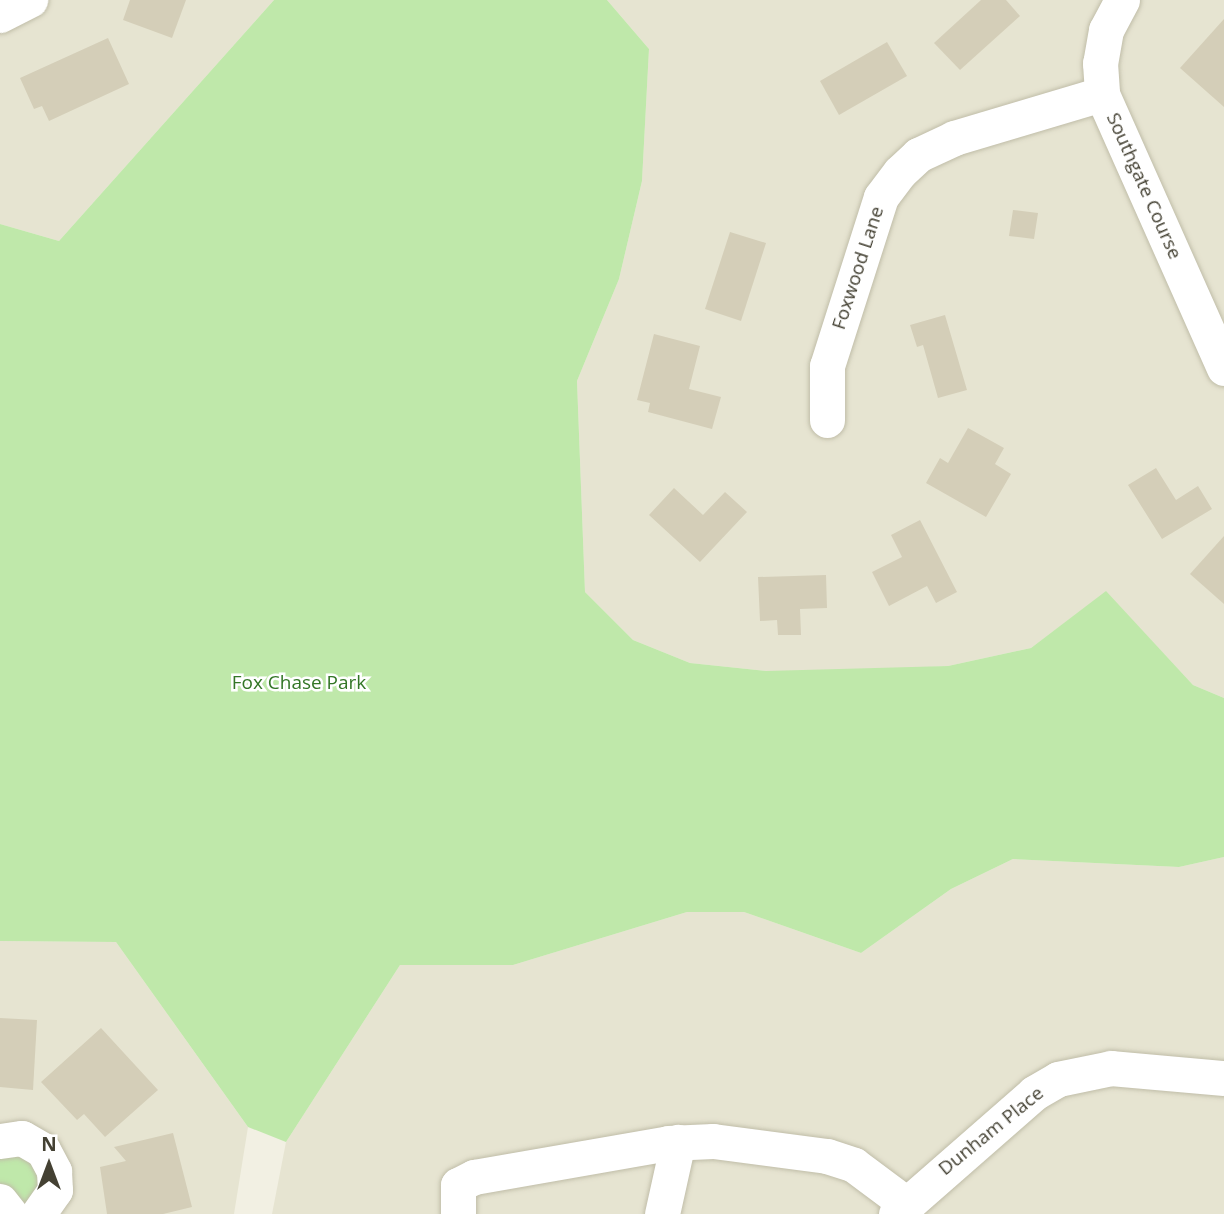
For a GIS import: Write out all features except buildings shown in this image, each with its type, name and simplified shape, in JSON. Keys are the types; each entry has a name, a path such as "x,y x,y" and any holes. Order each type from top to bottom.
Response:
{"street":[{"path":"0,15 30,0"},
{"name":"Southgate Course","path":"1122,0 1106,30 1100,63 1102,94 1224,368"},
{"name":"Foxwood Lane","path":"827,420 827,366 881,197 900,172 918,155 954,138 1102,94"},
{"name":"Dunham Place","path":"901,1208 1034,1093 1058,1079 1111,1068 1224,1078"},
{"path":"0,1141 22,1138 43,1150 54,1171 55,1190 38,1214"},
{"path":"458,1214 458,1185 474,1177 678,1143 713,1141 827,1156 854,1165 901,1208"},
{"path":"662,1214 678,1143"},
{"path":"0,1200 10,1214"}],"shaded area":[{"path":"0,0 274,0 59,241 0,224"},
{"path":"607,0 1224,0 1224,698 1193,685 1106,592 1031,648 948,666 854,671 766,671 690,663 633,640 585,592 577,381 619,279 642,181 649,49"},
{"path":"1224,857 1224,1214 272,1214 286,1142 400,965 513,965 687,912 744,912 861,953 951,889 1013,859 1179,867"},
{"path":"0,941 116,942 248,1127 234,1214 0,1214"}],"green space":[{"name":"Fox Chase Park","path":"274,0 607,0 649,49 642,181 619,279 577,381 585,592 633,640 690,663 766,671 948,666 1031,648 1106,591 1193,685 1224,698 1224,857 1179,867 1013,859 951,889 861,953 744,912 687,912 513,965 400,965 286,1142 248,1127 116,942 0,941 0,224 59,241"},
{"path":"18,1154 35,1164 40,1184 24,1206 0,1183 0,1157"}]}
